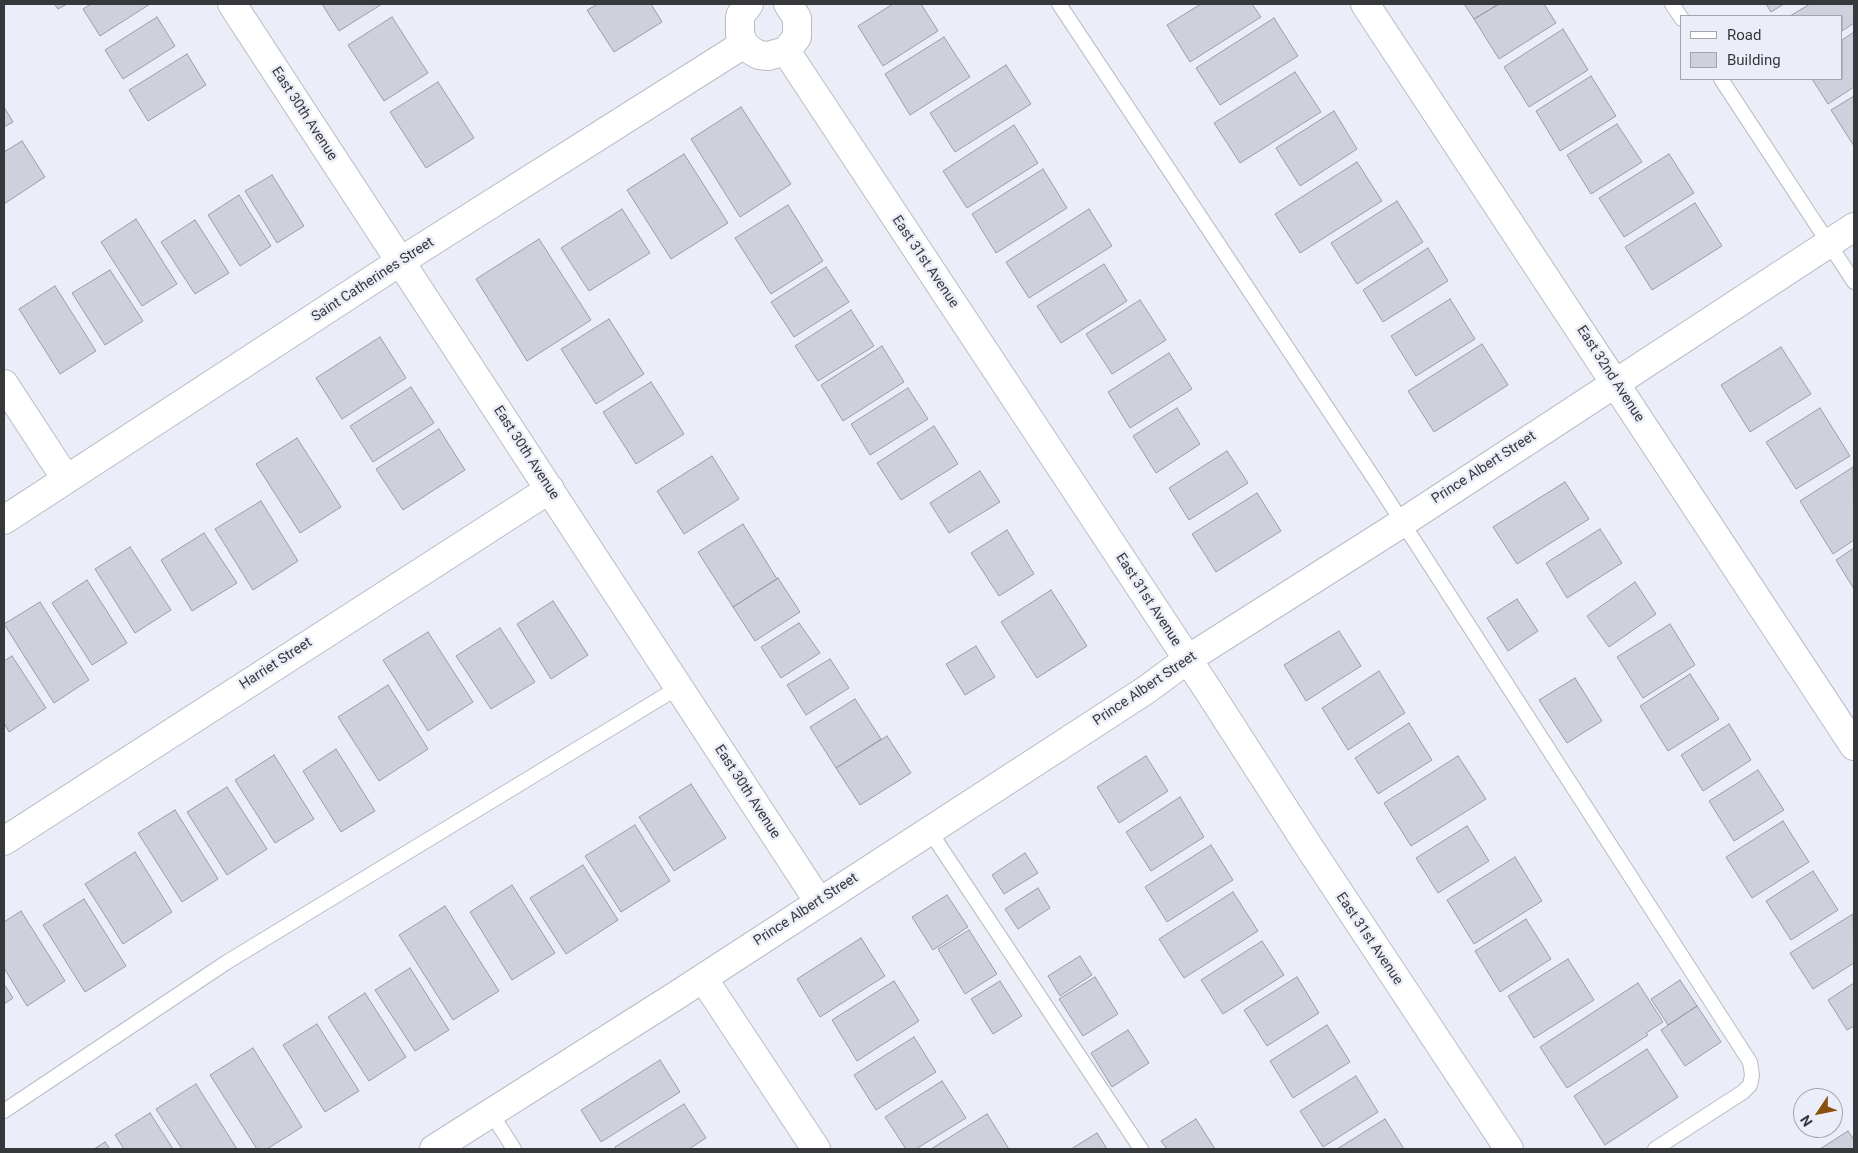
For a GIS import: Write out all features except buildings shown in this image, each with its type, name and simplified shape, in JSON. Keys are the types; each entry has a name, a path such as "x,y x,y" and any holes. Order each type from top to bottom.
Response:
{"street":[{"name":"East 30th Avenue","path":"232,4 679,686 818,902"},
{"path":"749,4 740,16 738,25 744,44 759,55 778,55 793,45 798,28 795,6"},
{"name":"East 32nd Avenue","path":"1364,4 1854,746"},
{"name":"Saint Catherines Street","path":"4,520 401,261 744,44"},
{"name":"East 31st Avenue","path":"786,51 1188,659 1306,844 1509,1149"},
{"name":"Prince Albert Street","path":"434,1149 703,978 1146,690 1188,659 1402,523 1854,227"},
{"path":"4,384 66,479"},
{"name":"Harriet Street","path":"4,841 550,489"},
{"path":"703,978 816,1149"}],"lane":[{"path":"1059,4 1402,523 1750,1062 1752,1076 1750,1085 1743,1092 1656,1149"},
{"path":"1672,4 1680,16"},
{"path":"1722,80 1854,282"},
{"path":"4,1112 227,962 679,686"},
{"path":"929,830 1141,1149"},
{"path":"491,1113 514,1149"}]}
